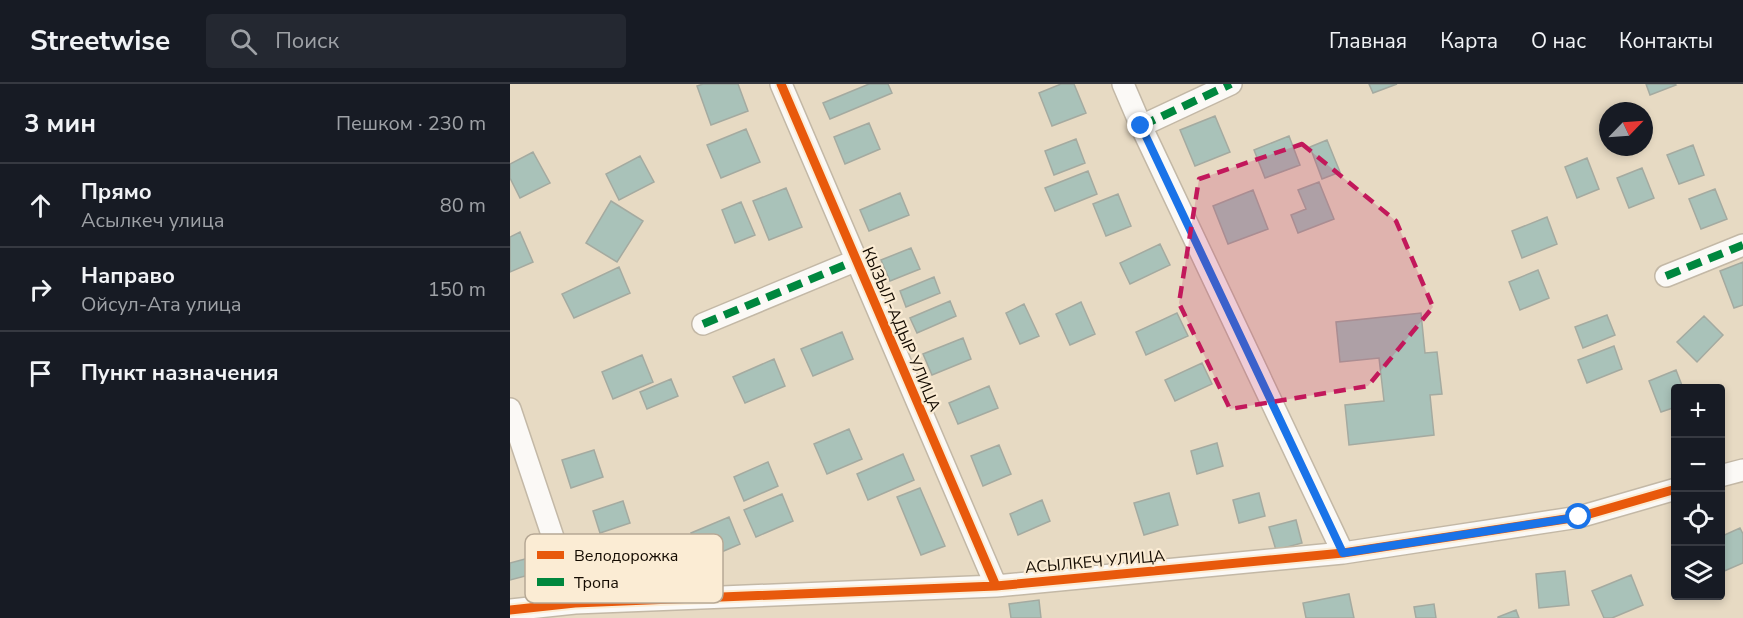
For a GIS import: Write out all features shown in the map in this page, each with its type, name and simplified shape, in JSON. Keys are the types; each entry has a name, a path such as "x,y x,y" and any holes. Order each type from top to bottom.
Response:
{"street":[{"name":"КЫЗЫЛ-АДЫР УЛИЦА","path":"781,84 996,586"},
{"path":"1123,84 1343,553"},
{"path":"1141,126 1231,84"},
{"path":"1666,276 1743,244"},
{"path":"703,324 857,260"},
{"path":"510,409 552,534"},
{"path":"1725,475 1743,470"},
{"name":"АСЫЛКЕЧ УЛИЦА","path":"723,597 996,586 1343,553 1579,517 1671,490"},
{"name":"АСЫЛКЕЧ УЛИЦА","path":"510,610 575,603"}],"highlighted area":[{"path":"1302,144 1396,221 1433,307 1368,386 1230,409 1179,303 1199,179"}],"building":[{"path":"738,84 748,111 711,125 697,86"},
{"path":"869,84 888,84 892,93 830,119 823,103"},
{"path":"1061,84 1074,84 1086,113 1052,126 1039,93"},
{"path":"1369,84 1397,84 1373,93"},
{"path":"1646,84 1675,84 1676,85 1650,95"},
{"path":"1215,116 1230,152 1195,166 1180,130"},
{"path":"869,123 880,149 845,164 834,137"},
{"path":"746,129 760,162 721,178 707,145"},
{"path":"1289,136 1300,165 1265,178 1254,150"},
{"path":"1076,139 1085,163 1054,175 1045,151"},
{"path":"1327,140 1340,172 1322,179 1310,147"},
{"path":"1693,145 1704,175 1679,184 1667,155"},
{"path":"533,152 550,183 520,198 510,178 510,164"},
{"path":"640,156 654,182 619,200 606,174"},
{"path":"1587,158 1599,189 1577,198 1565,167"},
{"path":"1642,168 1654,198 1629,208 1617,178"},
{"path":"1088,171 1097,194 1055,211 1045,188"},
{"path":"1319,182 1334,219 1298,233 1291,215 1306,209 1298,190"},
{"path":"786,188 802,227 769,240 753,201"},
{"path":"1715,189 1727,219 1701,229 1689,199"},
{"path":"1253,190 1268,229 1228,244 1213,206"},
{"path":"900,193 909,215 869,231 860,210"},
{"path":"1118,194 1131,226 1106,236 1093,204"},
{"path":"611,201 643,221 617,262 586,243"},
{"path":"741,202 755,235 735,243 722,210"},
{"path":"1547,217 1557,244 1522,258 1512,231"},
{"path":"520,232 533,262 510,272 510,237"},
{"path":"1160,244 1170,265 1130,284 1120,263"},
{"path":"911,248 920,269 890,281 881,260"},
{"path":"1743,262 1743,305 1734,308 1720,271"},
{"path":"619,267 630,293 574,318 562,294"},
{"path":"1538,270 1549,298 1520,310 1509,282"},
{"path":"934,277 940,293 906,307 900,291"},
{"path":"950,301 956,316 917,333 910,318"},
{"path":"1081,302 1095,334 1070,345 1056,314"},
{"path":"1024,304 1039,336 1020,344 1006,313"},
{"path":"1177,313 1188,336 1146,355 1136,332"},
{"path":"1421,313 1425,353 1437,352 1442,394 1430,395 1434,435 1349,445 1345,405 1384,401 1379,358 1340,362 1336,322"},
{"path":"1607,315 1615,335 1583,348 1575,327"},
{"path":"1704,316 1723,335 1697,362 1677,342"},
{"path":"842,332 853,359 813,376 801,349"},
{"path":"963,338 971,359 932,375 923,354"},
{"path":"1614,346 1622,369 1587,383 1578,360"},
{"path":"642,355 653,382 613,399 602,372"},
{"path":"774,359 785,386 745,403 733,377"},
{"path":"1202,363 1212,384 1175,401 1165,380"},
{"path":"1676,370 1681,384 1671,384 1671,409 1661,412 1649,381"},
{"path":"671,379 678,396 647,409 640,392"},
{"path":"989,386 998,408 958,424 949,403"},
{"path":"849,429 862,459 827,474 814,444"},
{"path":"1217,443 1223,466 1197,474 1191,451"},
{"path":"999,445 1011,474 983,486 971,456"},
{"path":"594,450 603,477 571,488 562,460"},
{"path":"903,454 914,480 868,500 857,474"},
{"path":"768,462 778,486 744,501 734,477"},
{"path":"920,488 945,546 921,555 897,497"},
{"path":"1169,493 1178,525 1144,535 1134,503"},
{"path":"1259,493 1265,516 1239,523 1233,500"},
{"path":"782,494 793,521 756,537 744,510"},
{"path":"1042,500 1050,521 1018,535 1010,514"},
{"path":"623,501 630,523 600,533 593,511"},
{"path":"729,517 740,544 723,551 723,534 691,533"},
{"path":"1296,520 1302,543 1276,550 1269,527"},
{"path":"1740,528 1743,534 1743,563 1725,571 1725,546 1725,535"},
{"path":"525,559 525,576 510,580 510,563"},
{"path":"1565,571 1569,605 1539,608 1536,574"},
{"path":"1631,575 1643,605 1612,618 1604,618 1592,591"},
{"path":"1349,594 1354,618 1306,618 1303,603"},
{"path":"1039,600 1041,618 1011,618 1009,604"},
{"path":"1434,604 1436,618 1416,618 1414,607"},
{"path":"1516,610 1519,618 1498,618 1498,617"}],"marked path":[{"path":"1141,126 1231,84"},
{"path":"1666,276 1743,245"},
{"path":"703,324 857,260"}],"cycle path":[{"path":"781,84 996,586"},
{"path":"723,597 996,586 1343,553 1579,517 1671,490"},
{"path":"510,610 575,603"}],"route":[{"path":"1141,126 1343,553 1579,517"}]}
